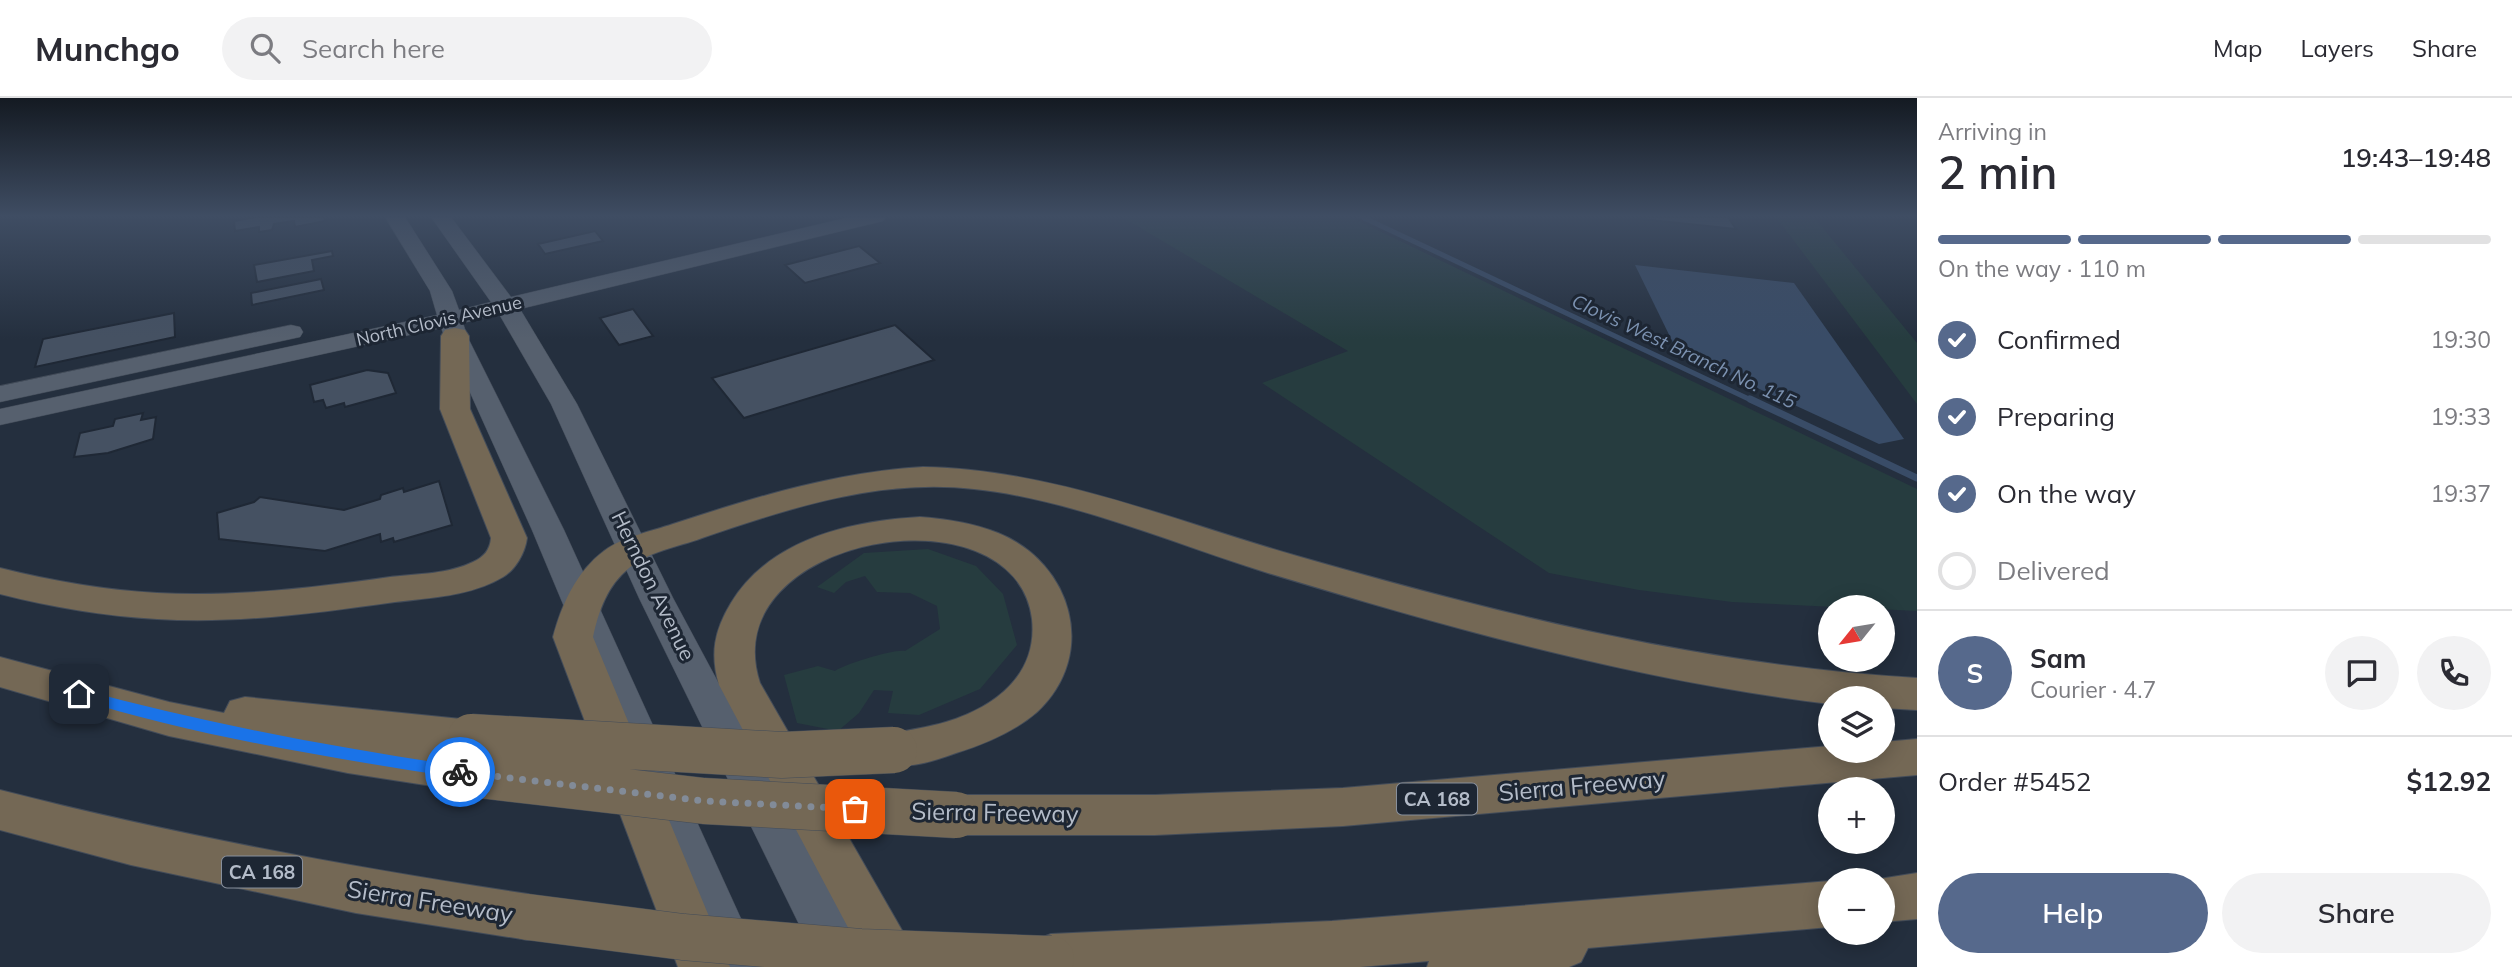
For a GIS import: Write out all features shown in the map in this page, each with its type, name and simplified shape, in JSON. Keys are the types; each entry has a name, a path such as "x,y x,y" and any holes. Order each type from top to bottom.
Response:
{"highway":[{"path":"0,581 81,597 158,606 266,605 422,585 483,573 498,563 508,550 509,538 455,409 449,318"},
{"path":"704,967 573,637 580,604 600,575 633,549 807,494 905,477 960,477 1074,499 1306,572 1533,633 1643,659 1755,681 1917,694"},
{"path":"471,755 769,755 894,750 956,738 996,720 1024,698 1045,672 1054,645 1050,611 1042,587 1011,558 975,536 916,528 860,533 805,555 776,574 751,603 735,634 733,655 740,685 897,967"},
{"name":"Sierra Freeway","path":"0,672 169,719 348,755 471,755 704,801 956,815 1155,815 1343,807 1917,757"},
{"name":"Sierra Freeway","path":"0,810 131,844 356,891 683,937 860,952 1051,959 1332,945 1691,918 1818,905"},
{"path":"1895,898 1917,896"},
{"path":"1453,967 1691,918"}],"main road":[{"path":"417,258 449,318 548,530 740,967"},
{"name":"Herndon Avenue","path":"471,258 500,298 564,404 633,549 846,967"},
{"name":"North Clovis Avenue","path":"0,417 449,318 500,298 661,258"},
{"path":"703,259 707,258"},
{"name":"North Clovis Avenue","path":"500,298 709,258"},
{"name":"North Clovis Avenue","path":"0,394 210,349 449,318"},
{"path":"0,405 105,382 210,349"}],"green space":[{"path":"1190,258 1435,258 1917,489 1917,611 1895,610 1895,595 1818,595 1818,606 1732,602 1639,590 1549,573 1262,383 1348,351"},
{"path":"1807,258 1847,258 1917,343 1917,404"},
{"path":"928,549 976,566 1003,594 1017,645 980,689 919,715 888,713 893,691 874,690 859,713 838,731 797,723 784,675 818,666 835,671 891,652 905,651 940,629 937,606 910,593 877,592 865,576 846,582 834,593 817,587 864,553"}],"water":[{"path":"1635,265 1794,283 1904,439 1879,444 1677,351"}],"building":[{"path":"295,258 325,258 312,260 314,271 257,282 254,265"},
{"path":"814,258 873,258 880,263 805,283 785,265"},
{"path":"321,279 324,290 252,305 251,293"},
{"path":"633,309 653,336 619,345 600,318"},
{"path":"174,313 175,337 35,367 43,339"},
{"path":"895,325 934,360 744,418 712,378"},
{"path":"367,370 388,373 396,393 345,407 344,403 326,408 323,400 314,402 310,385"},
{"path":"143,413 141,420 156,417 153,439 108,453 74,457 80,433 113,426 115,419"},
{"path":"439,481 452,525 394,542 393,538 381,542 380,534 325,551 219,539 217,513 254,502 260,497 344,510 380,499 381,495 403,488 404,492"}],"waterway":[{"name":"Clovis West Branch No. 115","path":"1448,258 1753,401"},
{"name":"Clovis West Branch No. 115","path":"1750,399 1917,478"}],"way so far":[{"path":"460,772 704,801 855,809"}],"route":[{"path":"79,694 169,719 348,755 460,772"}]}
